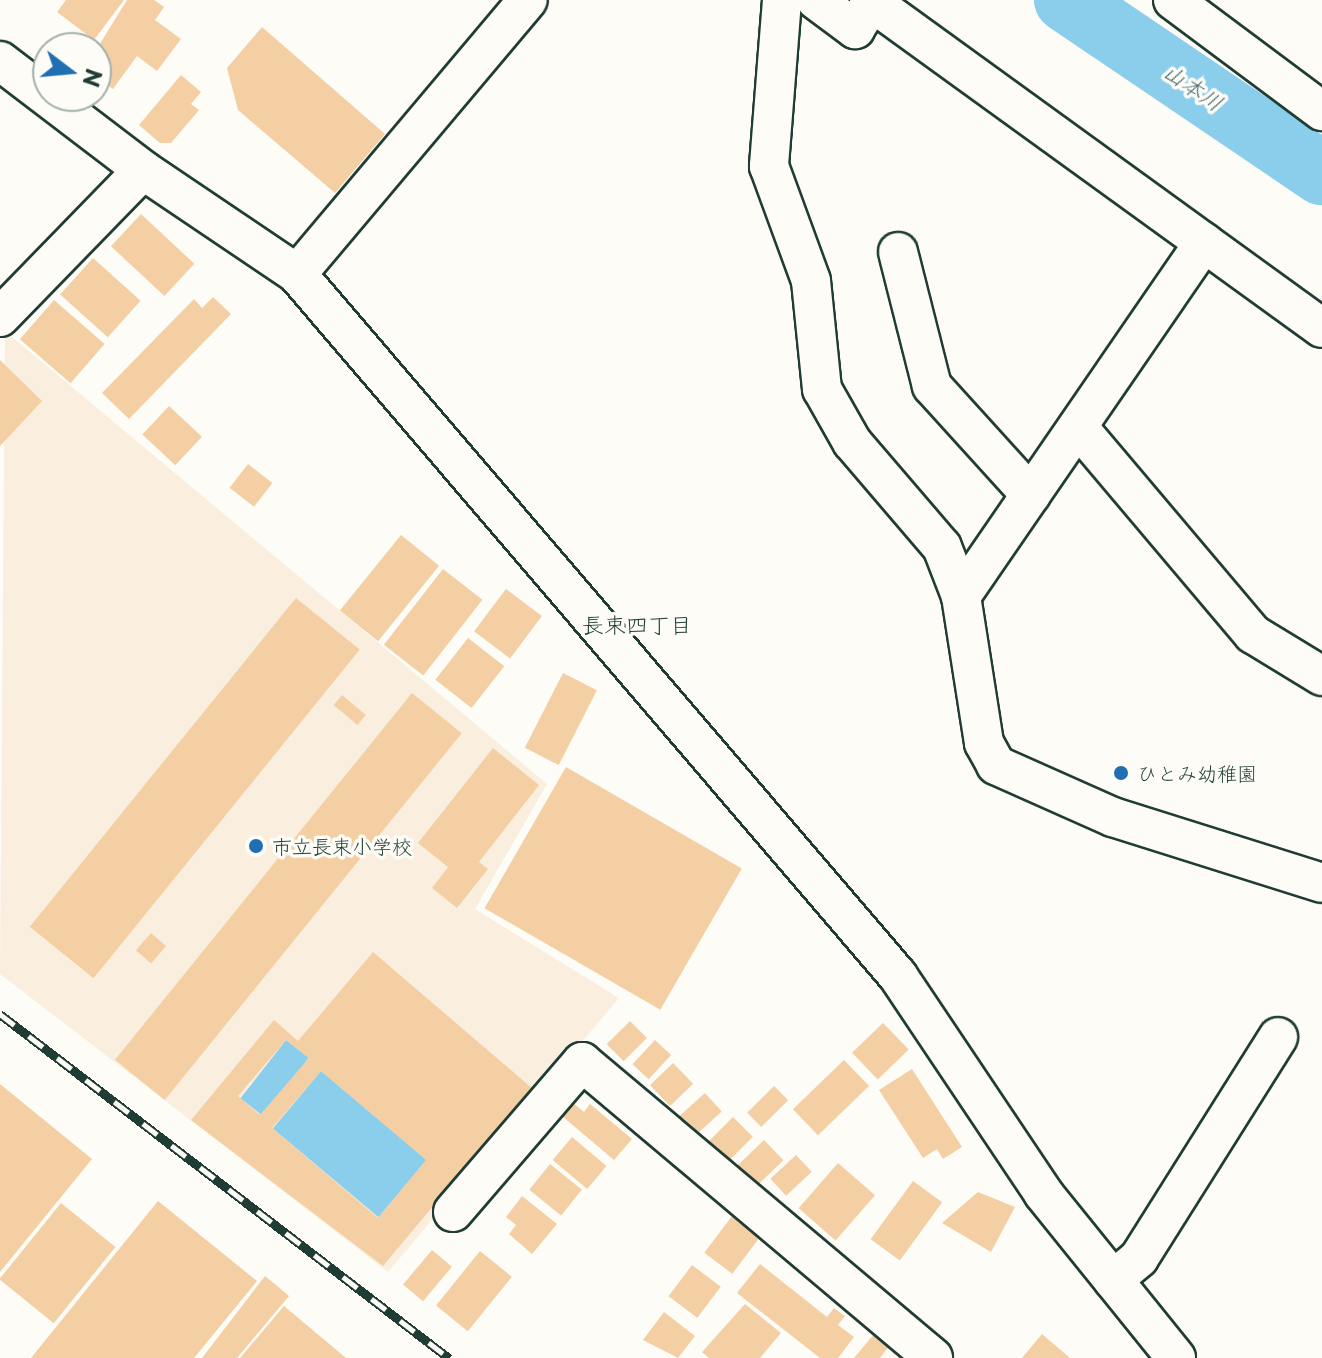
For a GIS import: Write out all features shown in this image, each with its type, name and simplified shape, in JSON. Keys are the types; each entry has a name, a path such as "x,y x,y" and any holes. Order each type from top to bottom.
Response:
{"street":[{"path":"297,274 528,0"},
{"path":"782,0 769,166 811,281 822,389 852,442 942,547 961,596 984,743 996,765 1113,817 1322,883"},
{"path":"816,0 855,29 870,1 1322,328"},
{"path":"1173,0 1322,111"},
{"path":"0,61 143,170 297,274 898,976 1043,1193 1176,1358"},
{"path":"0,317 143,170"},
{"path":"961,596 1204,243"},
{"path":"898,252 932,386 1031,495"},
{"path":"1078,427 1253,634 1322,676"},
{"path":"1113,1280 1139,1258 1278,1037"},
{"path":"453,1212 582,1062 933,1358"}],"shaded area":[{"name":"市立長束小学校","path":"5,331 547,784 475,909 619,998 388,1272 0,974"}],"water":[{"path":"286,1040 309,1058 263,1116 240,1098"},
{"path":"321,1071 427,1160 379,1217 273,1128"}],"building":[{"path":"66,0 124,0 100,32 83,32 57,12"},
{"path":"127,0 154,0 164,7 155,20 181,39 157,71 137,56 113,89 112,32 107,32"},
{"path":"262,27 385,134 335,193 238,110 227,68"},
{"path":"181,75 201,92 191,104 199,110 171,143 160,143 139,125"},
{"path":"141,214 194,264 164,296 111,246"},
{"path":"93,258 141,301 108,337 60,294"},
{"path":"213,297 231,314 129,419 102,393 194,299 202,308"},
{"path":"54,300 105,344 70,383 20,339"},
{"path":"0,360 42,401 0,446"},
{"path":"169,406 202,437 175,465 142,435"},
{"path":"248,464 272,483 254,507 230,488"},
{"path":"401,535 439,566 378,641 340,610"},
{"path":"443,569 482,600 423,675 384,645"},
{"path":"506,589 542,616 510,658 474,631"},
{"path":"296,598 360,650 94,978 30,927"},
{"path":"468,638 504,666 472,708 435,680"},
{"path":"563,673 597,690 559,765 525,748"},
{"path":"412,693 462,733 165,1100 115,1060"},
{"path":"342,695 366,715 357,725 334,705"},
{"path":"493,748 539,785 479,862 488,869 457,908 432,888 448,867 418,843"},
{"path":"566,767 742,868 660,1010 484,908"},
{"path":"151,933 166,946 151,963 136,950"},
{"path":"373,952 532,1088 383,1266 191,1120 274,1020 298,1041","holes":["286,1040 309,1058 260,1115 238,1096","321,1071 426,1160 378,1218 272,1128"]},
{"path":"630,1021 647,1038 624,1061 607,1044"},
{"path":"883,1023 909,1050 878,1079 852,1053"},
{"path":"655,1040 671,1055 649,1079 632,1064"},
{"path":"844,1060 869,1086 818,1135 793,1109"},
{"path":"673,1063 693,1084 670,1106 650,1085"},
{"path":"912,1069 962,1147 943,1159 937,1149 923,1158 879,1090"},
{"path":"0,1084 92,1159 0,1272"},
{"path":"774,1086 788,1100 761,1127 747,1113"},
{"path":"705,1093 722,1112 693,1137 677,1118"},
{"path":"573,1103 584,1112 590,1104 632,1139 614,1160 562,1116"},
{"path":"733,1117 753,1137 727,1163 707,1143"},
{"path":"572,1137 606,1166 587,1189 553,1160"},
{"path":"764,1140 783,1160 755,1188 735,1168"},
{"path":"796,1155 812,1172 786,1196 770,1179"},
{"path":"838,1163 875,1195 836,1240 799,1208"},
{"path":"550,1164 582,1190 561,1215 529,1190"},
{"path":"913,1181 942,1202 900,1260 871,1239"},
{"path":"978,1192 1015,1207 991,1252 942,1223"},
{"path":"522,1196 557,1224 532,1254 509,1234 516,1225 506,1217"},
{"path":"158,1201 257,1281 194,1358 31,1358"},
{"path":"61,1203 115,1247 54,1323 0,1278"},
{"path":"732,1216 760,1237 732,1274 704,1253"},
{"path":"432,1250 452,1267 423,1301 403,1284"},
{"path":"480,1251 512,1277 468,1331 436,1305"},
{"path":"760,1264 827,1317 834,1308 845,1316 838,1325 854,1337 838,1358 820,1358 737,1293"},
{"path":"692,1265 721,1287 697,1318 669,1296"},
{"path":"265,1276 289,1296 237,1358 202,1358"},
{"path":"745,1304 781,1333 760,1358 709,1358 702,1352"},
{"path":"284,1306 346,1358 240,1358"},
{"path":"664,1312 695,1336 678,1358 643,1340"},
{"path":"875,1333 890,1345 880,1358 854,1358"},
{"path":"1042,1334 1070,1358 1022,1358"}],"waterway":[{"name":"山本川","path":"1066,0 1322,173"}],"railway":[{"path":"0,1014 449,1358"}],"place":[{"name":"ひとみ幼稚園","path":"1121,773"},
{"name":"市立長束小学校","path":"256,846"}],"district":[{"name":"長束四丁目","path":"637,624"}]}
